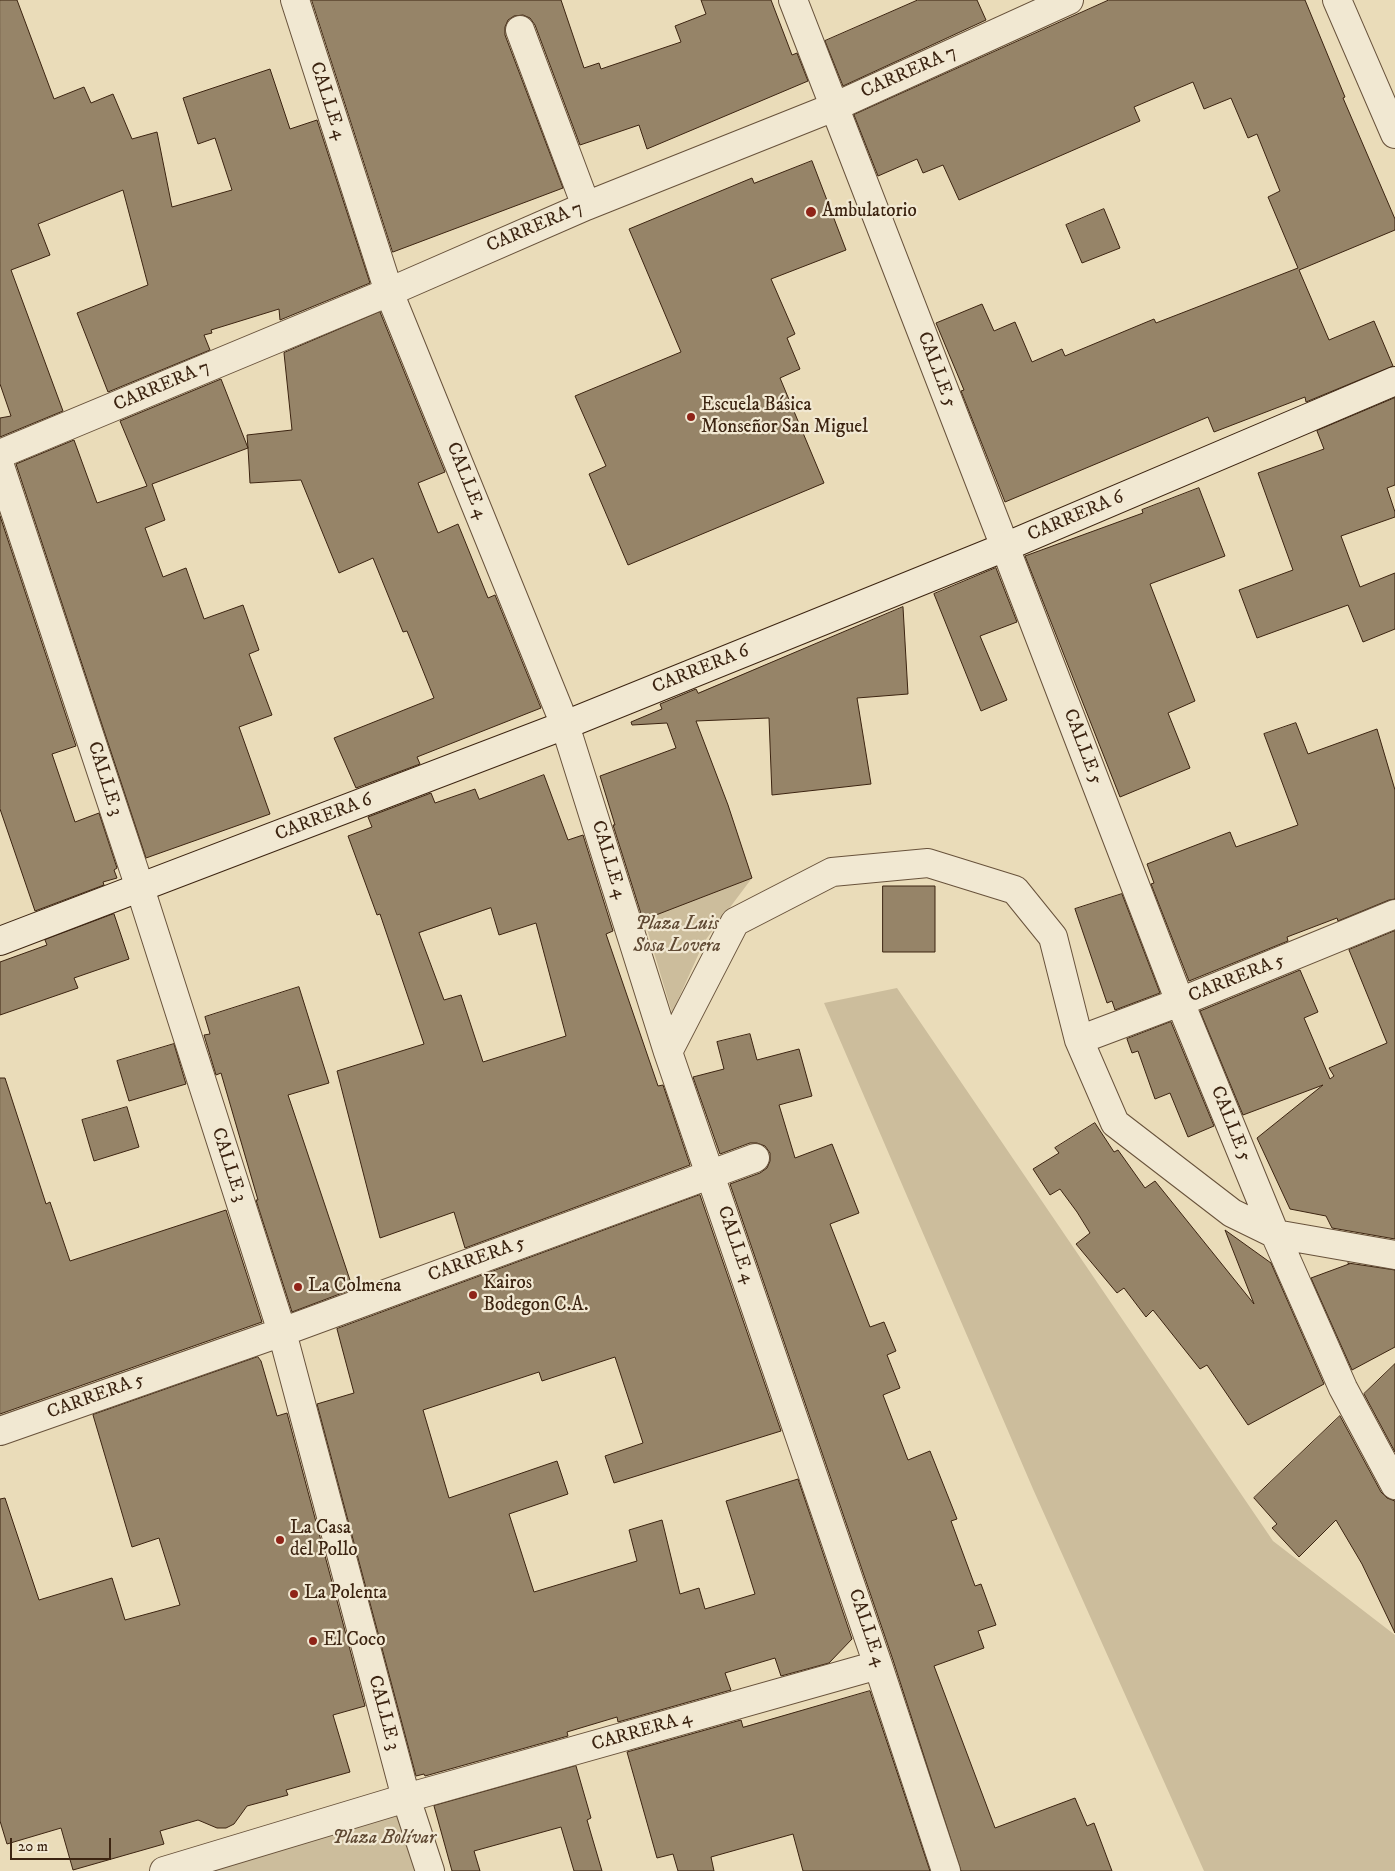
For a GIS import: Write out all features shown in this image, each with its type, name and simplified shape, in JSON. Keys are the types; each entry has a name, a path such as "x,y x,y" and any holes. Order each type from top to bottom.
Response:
{"street":[{"name":"CALLE 4","path":"295,0 389,292 566,726 668,1052 878,1665 946,1871"},
{"name":"CALLE 5","path":"793,0 1180,1002 1275,1234 1343,1388 1395,1485"},
{"name":"CARRERA 7","path":"0,454 389,292 586,206 834,107 1069,0"},
{"path":"1337,0 1395,134"},
{"path":"520,30 586,206"},
{"name":"CARRERA 6","path":"0,941 566,726 1005,547 1395,381"},
{"name":"CALLE 3","path":"0,466 140,888 282,1332 406,1798 430,1871"},
{"path":"668,1052 736,922 832,872 928,863 1015,890 1053,937 1079,1040 1115,1123 1232,1213 1275,1234 1395,1254"},
{"name":"CARRERA 5","path":"1079,1040 1180,1002 1395,914"},
{"name":"CARRERA 5","path":"0,1432 282,1332 756,1158"},
{"name":"CARRERA 4","path":"164,1871 406,1798 878,1665"}],"green space":[{"name":"Plaza Luis Sosa Lovera","path":"752,878 704,942 672,1013 644,919"},
{"path":"897,988 1273,1541 1395,1635 1395,1871 1204,1871 1033,1489 824,1003"},
{"name":"Plaza Bolívar","path":"406,1798 430,1871 164,1871"}],"building":[{"path":"0,0 17,0 54,99 84,87 91,103 113,94 132,139 157,132 172,207 232,190 215,138 198,144 183,98 270,69 290,129 317,120 370,283 280,320 279,309 211,330 212,333 204,335 210,350 108,392 77,313 148,285 123,190 38,224 50,255 11,270 63,411 0,437 0,418 11,416 0,384"},
{"path":"312,0 561,0 584,68 599,63 601,69 681,42 675,26 706,14 701,0 771,0 792,55 797,53 808,81 647,149 639,125 580,145 535,25 530,18 523,15 514,16 508,20 505,27 505,35 563,188 393,252"},
{"path":"918,0 977,0 986,20 843,86 825,41"},
{"path":"1109,0 1305,0 1345,97 1343,98 1395,219 1395,230 1299,270 1329,340 1374,321 1393,366 1306,402 1305,397 1214,432 1208,417 1005,502 961,391 964,390 936,323 982,304 994,331 1015,322 1032,362 1062,349 1065,356 1154,319 1156,323 1298,268 1268,197 1280,191 1257,134 1248,138 1231,98 1204,109 1193,82 1134,107 1140,121 959,200 943,165 923,173 917,159 878,176 854,115"},
{"path":"812,161 846,250 771,279 795,334 787,338 800,369 780,378 824,483 628,565 589,474 606,466 575,396 681,352 629,229 752,178 754,183"},
{"path":"1104,209 1120,248 1082,263 1066,225"},
{"path":"380,312 445,472 418,483 438,533 458,524 488,598 495,595 541,708 417,757 420,764 356,788 334,738 434,698 407,631 403,632 373,558 339,573 301,480 250,483 247,435 292,430 284,353"},
{"path":"221,379 248,448 152,484 165,520 145,528 163,577 186,568 204,619 243,605 259,650 249,654 272,715 239,727 270,814 146,858 16,464 74,440 97,503 147,486 120,421"},
{"path":"1395,398 1395,485 1387,488 1395,517 1341,536 1360,587 1395,573 1395,629 1363,642 1348,605 1257,638 1239,590 1293,570 1258,473 1324,449 1317,431"},
{"path":"1199,488 1225,556 1150,584 1195,701 1168,713 1190,768 1120,797 1025,556 1143,513 1142,510"},
{"path":"0,516 76,746 52,754 75,822 99,813 117,868 114,870 117,878 103,882 104,885 35,911 0,809"},
{"path":"996,568 1017,622 980,636 1007,700 981,711 934,594"},
{"path":"903,607 908,694 857,698 871,784 772,795 769,718 696,721 728,805 752,878 643,920 613,825 615,825 600,776 676,748 667,723 632,725 631,722 662,709 660,704 696,689 698,693"},
{"path":"1296,723 1308,754 1377,729 1395,790 1395,899 1338,921 1337,918 1287,937 1288,941 1189,981 1151,884 1154,883 1147,864 1230,832 1236,847 1298,825 1264,734"},
{"path":"544,775 568,840 583,835 613,931 606,934 658,1086 663,1085 690,1165 465,1248 454,1212 380,1238 337,1071 424,1044 380,914 377,915 348,836 372,827 368,817 431,793 435,803 475,789 479,799","holes":["491,908 499,935 536,923 566,1036 483,1062 461,995 444,1000 419,933"]},
{"path":"883,886 935,886 935,952 883,952"},
{"path":"1122,894 1160,993 1115,1010 1112,1001 1107,1003 1075,909"},
{"path":"114,914 129,959 74,978 78,988 0,1015 0,962 47,945 45,940"},
{"path":"1395,931 1395,1239 1332,1228 1326,1216 1290,1209 1257,1138 1323,1085 1243,1115 1200,1011 1300,970 1318,1012 1304,1018 1330,1079 1334,1076 1329,1068 1387,1043 1349,950"},
{"path":"299,987 329,1083 288,1095 353,1289 292,1312 256,1200 258,1200 221,1073 216,1075 204,1035 210,1034 205,1017"},
{"path":"1171,1022 1214,1126 1188,1137 1170,1093 1155,1099 1138,1051 1132,1053 1127,1039"},
{"path":"750,1034 757,1060 799,1049 812,1096 779,1105 795,1158 832,1144 859,1213 830,1224 870,1327 884,1322 896,1351 887,1355 900,1388 883,1395 908,1460 930,1451 957,1519 951,1521 975,1586 981,1584 996,1625 978,1631 984,1648 934,1666 995,1828 1075,1798 1087,1826 1094,1823 1112,1871 961,1871 893,1660 730,1184 760,1173 767,1168 770,1161 770,1153 765,1146 750,1143 720,1154 693,1077 724,1069 717,1042"},
{"path":"174,1044 186,1084 129,1101 117,1061"},
{"path":"0,1078 5,1078 46,1204 50,1202 70,1261 226,1210 262,1322 0,1414"},
{"path":"127,1107 139,1147 94,1161 82,1120"},
{"path":"1095,1123 1114,1152 1118,1150 1145,1188 1155,1181 1254,1304 1225,1230 1271,1263 1324,1384 1248,1425 1207,1365 1200,1369 1153,1310 1146,1317 1124,1288 1117,1293 1076,1244 1090,1233 1077,1212 1060,1189 1050,1195 1033,1169 1059,1153 1055,1148"},
{"path":"700,1195 781,1431 614,1483 605,1456 643,1443 615,1357 542,1381 539,1372 423,1410 449,1498 557,1461 568,1494 509,1514 534,1592 637,1561 629,1530 662,1520 680,1594 699,1588 705,1609 755,1594 726,1501 798,1479 852,1639 829,1663 781,1676 775,1658 725,1673 731,1690 618,1722 617,1717 567,1732 568,1736 425,1776 424,1774 416,1776 317,1404 354,1393 337,1329"},
{"path":"1348,1263 1395,1270 1395,1347 1352,1370 1311,1278"},
{"path":"258,1357 261,1361 277,1416 287,1413 365,1706 333,1715 350,1772 286,1790 288,1795 247,1806 234,1824 226,1828 217,1828 198,1820 160,1831 164,1844 73,1870 61,1828 7,1844 0,1821 0,1499 5,1498 39,1600 112,1578 125,1620 180,1605 159,1538 132,1547 93,1415"},
{"path":"1395,1364 1395,1452 1364,1394"},
{"path":"1340,1416 1381,1492 1387,1498 1395,1501 1395,1633 1362,1564 1336,1520 1299,1557 1272,1528 1277,1524 1254,1498"},
{"path":"870,1691 930,1871 803,1871 793,1834 711,1857 714,1871 678,1871 673,1854 657,1858 627,1752 741,1720 743,1727"},
{"path":"576,1766 591,1818 587,1820 602,1871 574,1871 561,1827 474,1851 480,1871 452,1871 434,1806"}],"place":[{"name":"Ambulatorio","path":"811,212"},
{"name":"Escuela Básica Monseñor San Miguel","path":"691,417"},
{"name":"La Colmena","path":"298,1287"},
{"name":"Kairos Bodegon C.A.","path":"473,1295"},
{"name":"La Casa del Pollo","path":"280,1540"},
{"name":"La Polenta","path":"294,1594"},
{"name":"El Coco","path":"313,1641"}]}
